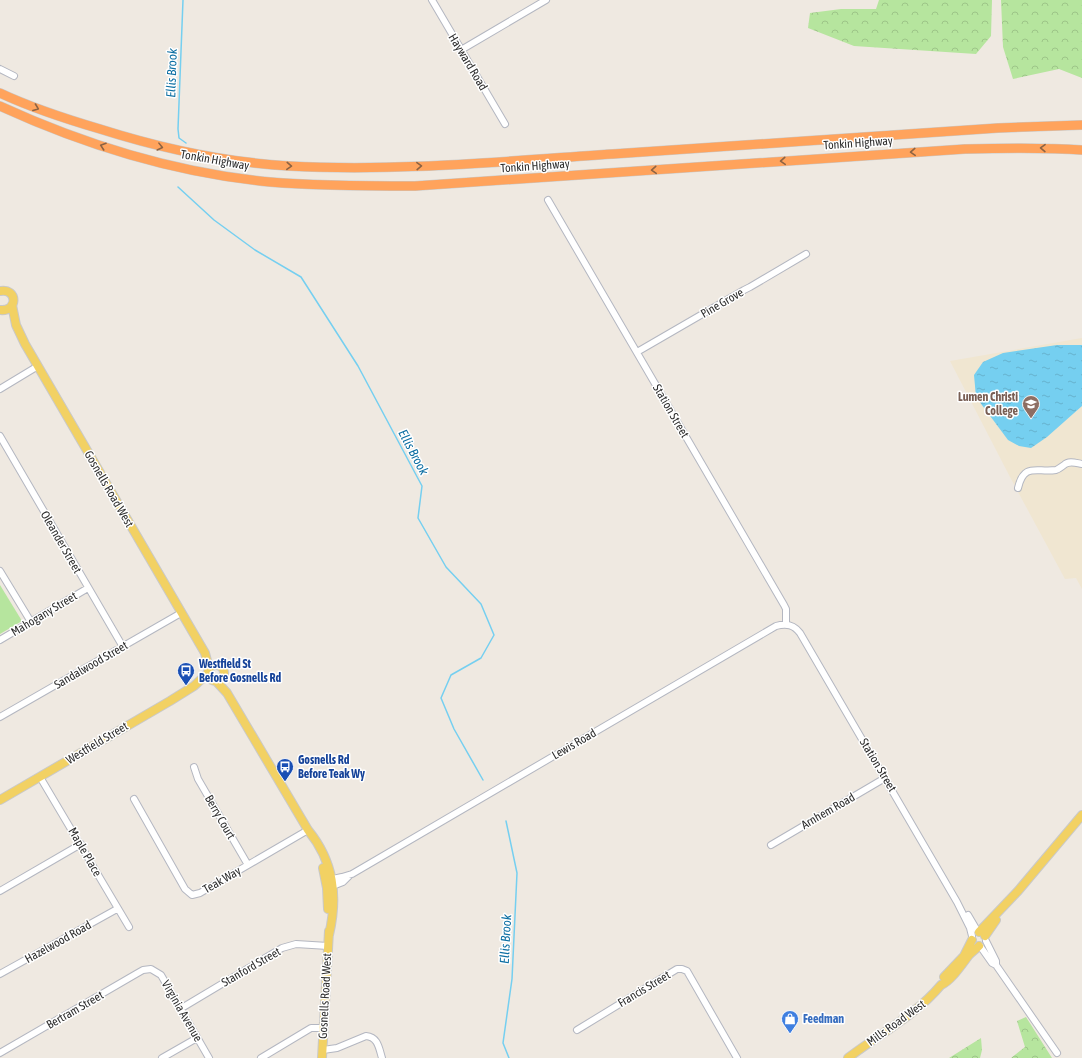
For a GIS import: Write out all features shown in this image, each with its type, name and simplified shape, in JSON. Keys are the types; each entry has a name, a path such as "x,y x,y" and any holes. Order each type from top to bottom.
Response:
{"highway":[{"name":"Tonkin Highway","path":"0,93 64,118 138,141 184,153 271,164 342,168 437,166 998,128 1082,125"},
{"name":"Tonkin Highway","path":"0,106 19,115 115,150 178,166 228,176 270,182 361,186 415,186 965,149 1055,148 1082,150"},
{"path":"0,110 19,115"}],"main road":[{"name":"Gosnells Road West","path":"1,289 12,295 12,305 16,325 20,334 204,653 214,674 227,693 308,830 330,884 329,935 322,1054"},
{"name":"Gosnells Road West","path":"1,310 8,309 12,305"},
{"name":"Gosnells Road West","path":"1,310 16,325"},
{"name":"Westfield Street","path":"0,800 214,674"},
{"name":"Mills Road West","path":"848,1058 869,1042 902,1022 960,968 979,939 1082,815"}],"street":[{"name":"Hayward Road","path":"432,0 505,124"},
{"path":"461,50 546,0"},
{"path":"0,69 14,76"},
{"name":"Station Street","path":"548,200 784,604 786,609 786,624 791,625 798,630 957,902 970,928 996,961 996,965 1057,1053"},
{"name":"Pine Grove","path":"637,352 806,254"},
{"path":"0,388 38,366"},
{"name":"Oleander Street","path":"0,436 123,647"},
{"path":"1018,488 1022,477 1029,471 1036,469 1058,469 1070,462 1082,464"},
{"path":"0,571 31,622"},
{"name":"Mahogany Street","path":"0,640 88,588"},
{"name":"Sandalwood Street","path":"0,717 181,613"},
{"name":"Lewis Road","path":"330,884 352,874 776,626 786,624"},
{"name":"Berry Court","path":"194,767 198,779 248,865"},
{"name":"Maple Place","path":"40,777 129,927"},
{"name":"Arnhem Road","path":"771,845 885,778"},
{"name":"Teak Way","path":"134,799 185,889 192,895 200,893 308,830"},
{"path":"0,891 81,844"},
{"name":"Hazelwood Road","path":"0,974 117,909"},
{"name":"Stanford Street","path":"180,1009 282,948 296,944 328,946"},
{"name":"Virginia Avenue","path":"150,969 161,976 209,1058"},
{"name":"Bertram Street","path":"0,1053 143,970 150,969"},
{"name":"Francis Street","path":"577,1030 677,969 682,969 687,971 737,1058"},
{"path":"261,1058 311,1028 324,1028"},
{"path":"322,1054 366,1036 371,1036 378,1044 382,1058"},
{"path":"162,1058 197,1038"}],"shaded area":[{"name":"Lumen Christi College","path":"1082,338 1082,589 1076,578 1065,579 950,361"}],"green space":[{"path":"879,0 992,0 991,36 976,54 854,46 808,28 810,13 841,9 876,9"},
{"path":"1001,0 1082,0 1082,78 1059,69 1013,79 1003,47"},
{"path":"0,585 22,621 0,634"},
{"path":"1026,1017 1052,1058 1011,1058 1025,1047 1017,1021"},
{"path":"981,1038 982,1050 980,1058 949,1058"}],"water":[{"path":"1057,345 1082,345 1082,406 1047,437 1031,448 1019,446 1008,440 976,397 974,375 983,362 1003,353"}],"waterway":[{"name":"Ellis Brook","path":"183,0 178,129 179,138 186,143"},
{"name":"Ellis Brook","path":"178,187 214,220 255,250 301,277 358,366 422,486 418,518 446,567 481,604 494,635 481,658 451,675 441,698 454,729 483,780"},
{"name":"Ellis Brook","path":"506,821 517,873 512,979 503,1043 509,1058"}],"place":[{"name":"Lumen Christi College","path":"1031,419"},
{"name":"Westfield St Before Gosnells Rd","path":"186,686"},
{"name":"Gosnells Rd Before Teak Wy","path":"285,782"},
{"name":"Feedman","path":"790,1034"}]}
